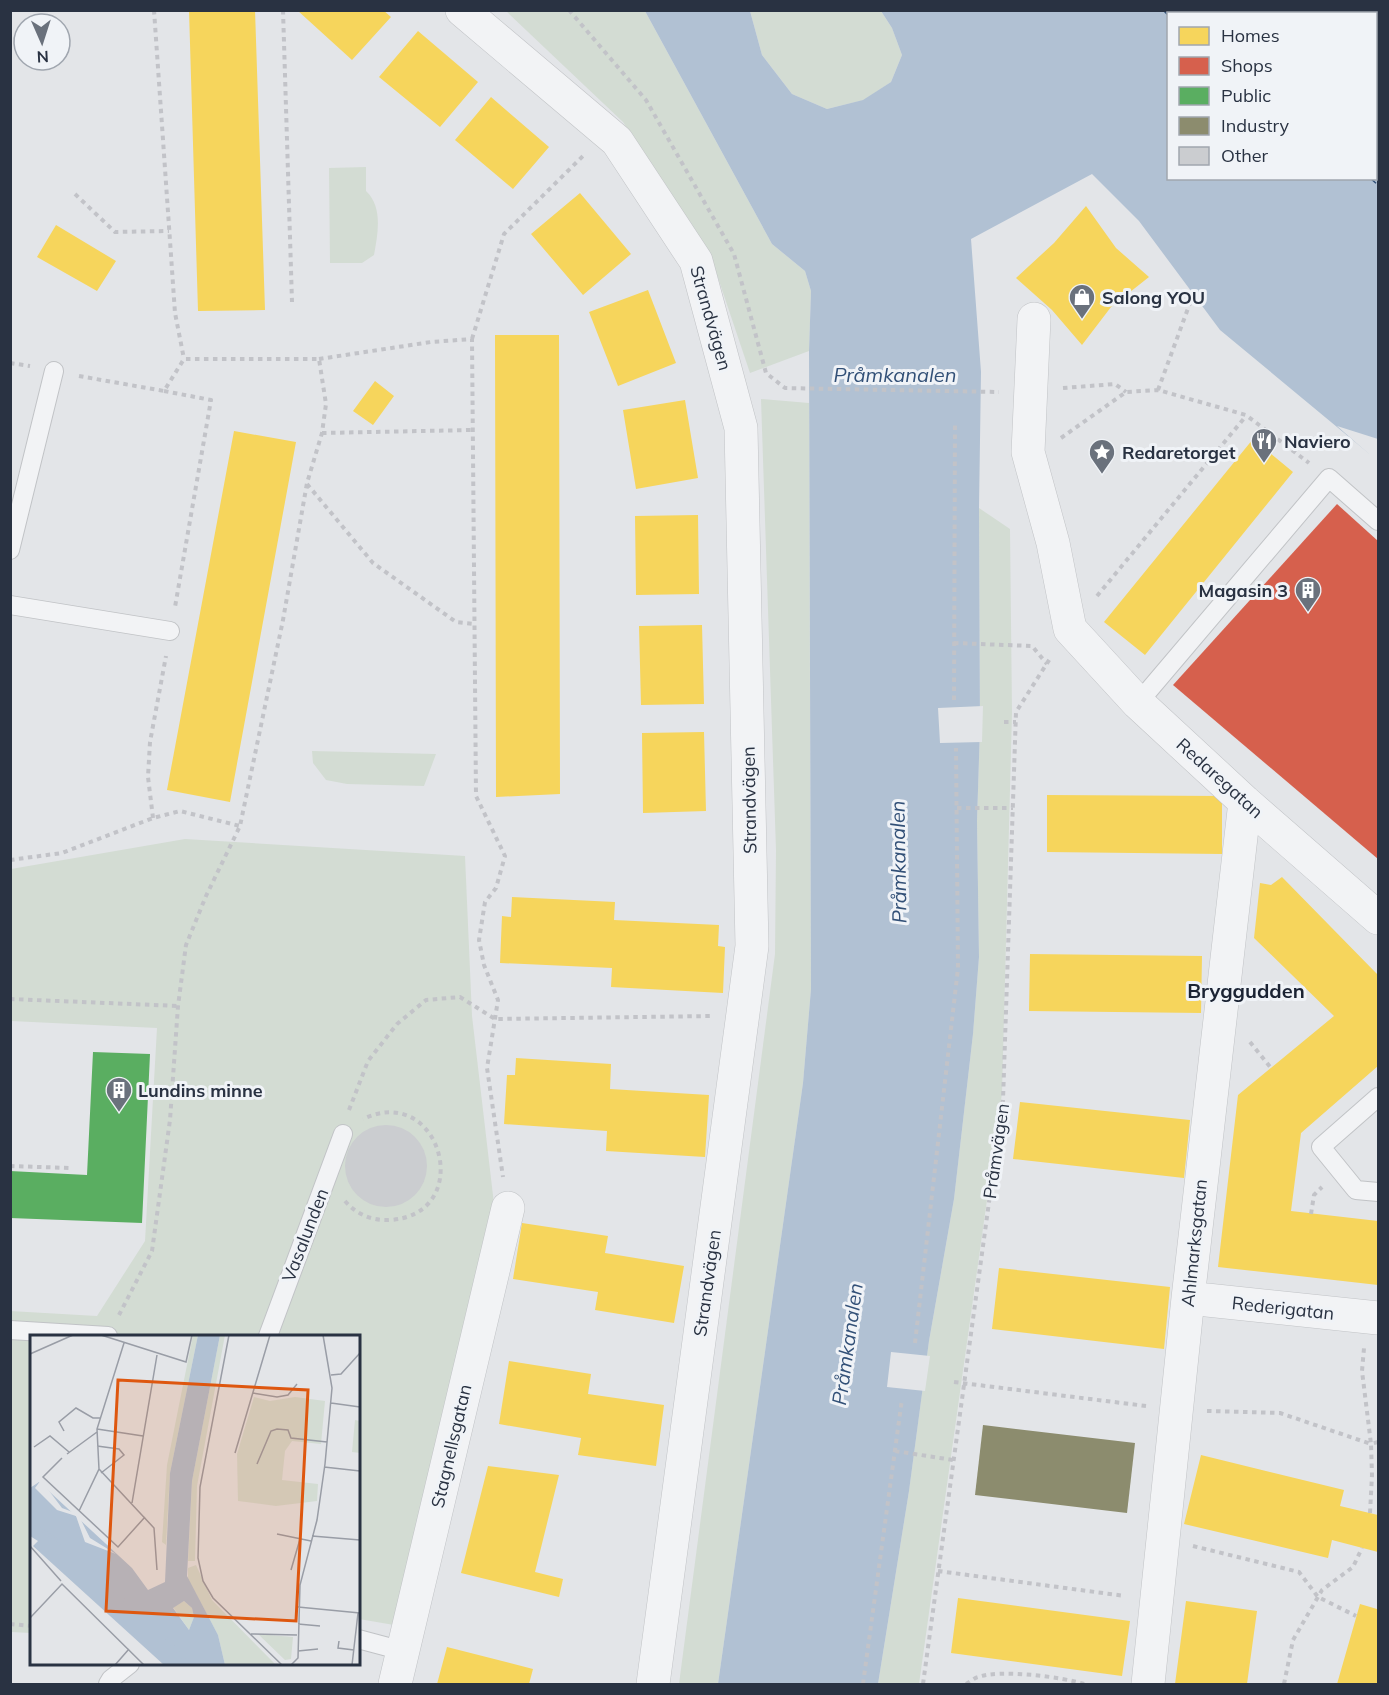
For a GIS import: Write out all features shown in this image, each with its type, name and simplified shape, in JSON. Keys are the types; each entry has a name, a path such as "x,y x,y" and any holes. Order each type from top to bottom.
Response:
{"street":[{"name":"Strandvägen","path":"462,10 617,141 696,261 741,428 753,946 653,1684"},
{"path":"1034,319 1016,391 1028,452 1053,543 1070,628"},
{"name":"Redaregatan","path":"1070,628 1138,703 1378,918"},
{"name":"Ahlmarksgatan","path":"1148,1684 1188,1298 1245,801"},
{"name":"Stagnellsgatan","path":"395,1684 508,1208"},
{"name":"Rederigatan","path":"1188,1298 1373,1318"}],"lane":[{"path":"10,550 54,371"},
{"path":"1138,703 1329,478 1378,521"},
{"path":"10,605 170,632"},
{"path":"1378,1097 1321,1147 1356,1190 1378,1192"},
{"name":"Vasalunden","path":"268,1335 343,1134"},
{"path":"10,1330 92,1335"},
{"path":"360,1640 403,1651"},
{"path":"108,1684 129,1665"}],"path":[{"path":"154,10 175,313 184,359 164,392"},
{"path":"283,10 292,302"},
{"path":"508,1208 487,1068 498,1000 484,965 479,940 484,902 496,888 505,856 476,796 472,339 504,234 607,133"},
{"path":"75,194 115,232 169,231"},
{"path":"1158,390 1190,303"},
{"path":"184,359 319,359 431,342 472,339"},
{"path":"109,1335 152,1251 170,1120 178,1006 186,945 206,896 240,826 283,620 307,483 322,433 326,404 319,359"},
{"path":"10,363 211,400 150,742 148,777 153,818"},
{"path":"785,388 1016,391 1115,384 1126,392"},
{"path":"1028,452 1047,449 1126,392 1158,390 1246,416 1329,478"},
{"name":"Pråmvägen","path":"923,1684 1003,1100 1016,712 1070,628 1246,416"},
{"path":"954,700 955,421"},
{"path":"322,433 472,430"},
{"path":"307,483 373,563 456,622 475,624"},
{"path":"954,643 1032,646 1047,664"},
{"path":"1004,722 1016,722"},
{"path":"915,1343 958,968 956,748"},
{"path":"957,808 1013,808"},
{"path":"10,860 62,853 153,818 180,811 240,826"},
{"path":"343,1134 353,1098 368,1061 397,1024 426,1000 460,997 495,1019 743,1016"},
{"path":"10,999 178,1006"},
{"path":"332,1165 335,1182 343,1198 356,1211 368,1218 381,1221 399,1220 415,1214 436,1192 441,1178 442,1163 438,1148 434,1139 418,1122 398,1114 371,1115 356,1122 343,1134"},
{"path":"10,1166 70,1168"},
{"path":"1370,1513 1371,1444 1362,1371 1373,1318"},
{"path":"954,1382 1177,1410 1280,1413 1371,1444 1378,1442"},
{"path":"863,1684 902,1399"},
{"path":"895,1451 954,1460"},
{"path":"1163,1539 1299,1572 1318,1597 1356,1616"},
{"path":"1284,1684 1293,1640 1322,1590 1353,1567 1362,1548"},
{"path":"938,1571 1156,1600"},
{"path":"10,1624 30,1626"},
{"path":"966,1684 978,1677 1005,1672 1084,1684"}],"shaded area":[{"path":"506,11 645,11 772,244 805,271 811,291 809,351 750,373 711,257 623,122"},
{"path":"750,11 881,11 892,28 902,55 891,82 864,100 827,109 792,94 762,55"},
{"path":"366,167 366,191 375,205 378,221 374,255 362,263 330,263 329,168"},
{"path":"761,399 809,403 811,989 803,1083 718,1684 679,1684 775,954 776,850"},
{"path":"979,508 1010,529 1012,713 1002,1093 919,1684 878,1684 909,1491 929,1341 954,1199 973,1034 979,957 977,821 980,728"},
{"path":"312,751 436,754 424,786 347,784 326,780 313,763"},
{"path":"185,839 465,856 472,1016 494,1204 394,1625 360,1619 360,1335 30,1335 30,1633 11,1632 10,1311 97,1316 145,1241 157,1028 11,1021 11,869"}],"water":[{"name":"Pråmkanalen","path":"645,11 750,11 762,55 792,94 827,109 863,100 891,82 902,55 892,28 881,11 1378,11 1378,461 1220,330 1139,221 1092,174 971,239 981,372 980,728 977,821 979,957 973,1034 954,1199 929,1341 909,1491 878,1684 718,1684 803,1083 811,989 809,351 811,291 805,271 772,244"}],"pier":[{"path":"1337,426 1378,439 1378,464 1369,457 1369,454"},
{"path":"983,706 982,742 940,743 938,708"},
{"path":"891,1352 930,1356 925,1391 887,1387"}],"building: Homes":[{"path":"189,10 255,10 265,310 198,311"},
{"path":"297,10 383,10 391,17 352,60"},
{"path":"418,31 478,82 440,127 379,77"},
{"path":"491,97 549,147 513,189 455,140"},
{"path":"580,193 631,254 583,295 531,234"},
{"path":"1086,206 1116,248 1149,277 1111,307 1082,345 1052,310 1016,278 1054,243"},
{"path":"56,225 116,261 97,291 37,257"},
{"path":"648,290 676,363 618,386 589,312"},
{"path":"495,335 559,335 560,794 496,797"},
{"path":"375,381 394,396 373,425 353,411"},
{"path":"685,400 698,478 636,489 623,410"},
{"path":"234,431 296,442 230,802 167,790"},
{"path":"1253,439 1293,472 1145,655 1104,622"},
{"path":"698,515 699,594 636,595 635,516"},
{"path":"702,625 704,704 641,705 639,626"},
{"path":"704,732 706,811 643,813 642,733"},
{"path":"1047,795 1222,796 1222,854 1047,852"},
{"path":"1282,877 1378,975 1378,1066 1301,1133 1291,1211 1378,1221 1378,1285 1218,1267 1238,1095 1334,1016 1254,938 1260,883 1271,885"},
{"path":"512,897 615,902 614,920 719,925 718,946 725,947 723,993 611,987 612,968 500,963 502,916 511,917"},
{"path":"1030,954 1202,956 1201,1013 1029,1011"},
{"path":"516,1058 611,1064 610,1089 709,1095 705,1157 606,1151 607,1131 504,1124 507,1075 515,1075"},
{"path":"1020,1102 1190,1120 1184,1178 1013,1159"},
{"path":"522,1223 608,1236 605,1253 684,1266 674,1323 595,1310 598,1292 513,1279"},
{"path":"999,1268 1170,1287 1164,1349 992,1329"},
{"path":"509,1361 591,1374 588,1394 664,1405 656,1466 578,1455 581,1438 499,1424"},
{"path":"1201,1455 1344,1490 1340,1506 1378,1515 1378,1552 1332,1540 1328,1558 1184,1524"},
{"path":"488,1466 559,1475 535,1572 563,1579 559,1597 461,1573"},
{"path":"958,1598 1130,1621 1122,1676 951,1653"},
{"path":"1186,1601 1257,1611 1247,1684 1175,1684"},
{"path":"1360,1604 1377,1609 1378,1604 1378,1684 1337,1684"},
{"path":"447,1647 533,1669 529,1684 437,1684"}],"building: Shops":[{"name":"Magasin 3","path":"1337,504 1378,541 1378,859 1173,685"}],"building: Public":[{"name":"Lundins minne","path":"93,1052 150,1054 142,1223 10,1218 10,1171 87,1175"}],"building: Industry":[{"path":"983,1425 1135,1443 1127,1513 975,1495"}],"building: Other":[{"path":"386,1125 402,1128 415,1137 424,1150 427,1166 424,1182 415,1195 402,1204 386,1207 370,1204 357,1195 348,1182 345,1166 348,1150 357,1137 370,1128"}],"ferry route":[{"path":"1163,10 1167,14"},
{"path":"1372,180 1378,185"}],"place":[{"name":"Salong YOU","path":"1082,320"},
{"name":"Naviero","path":"1264,464"},
{"name":"Redaretorget","path":"1102,475"},
{"name":"Magasin 3","path":"1308,613"},
{"name":"Lundins minne","path":"119,1113"}],"district":[{"name":"Bryggudden","path":"1246,990"}]}
